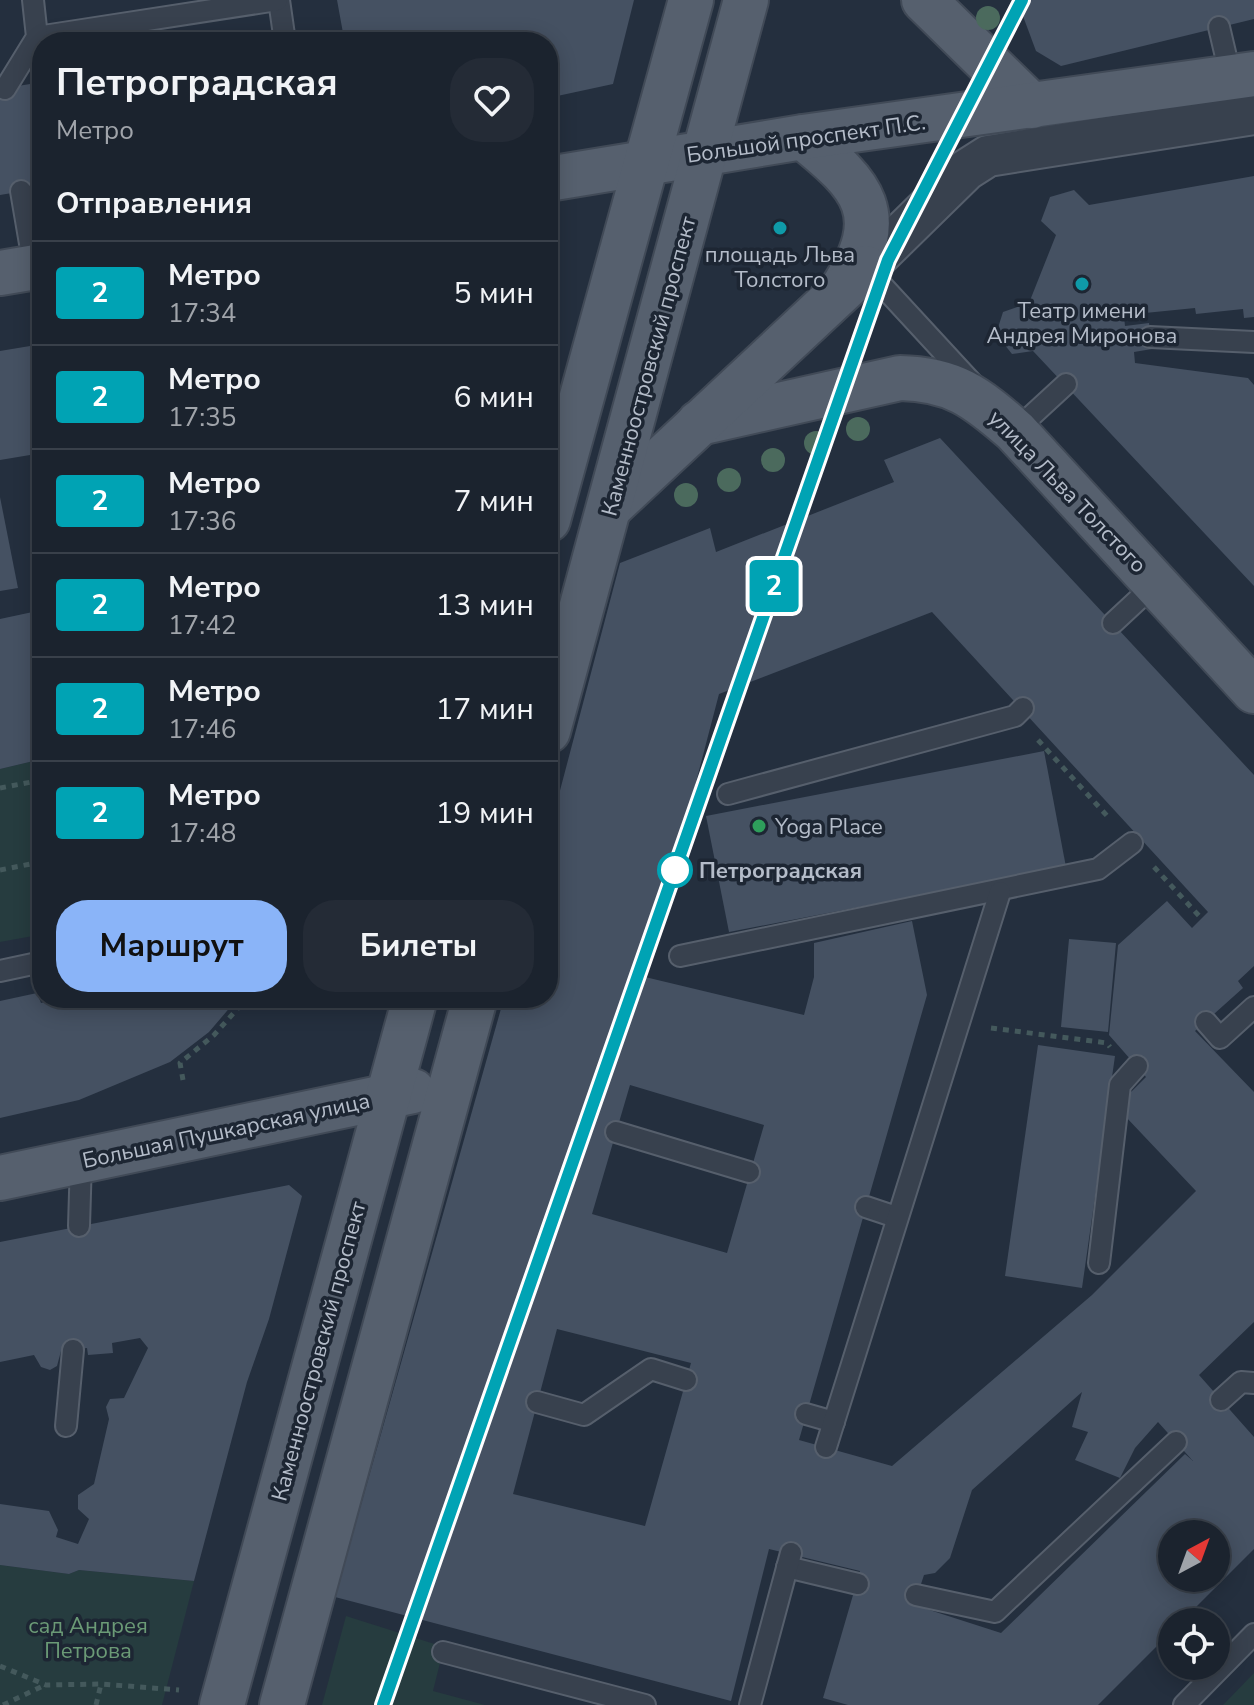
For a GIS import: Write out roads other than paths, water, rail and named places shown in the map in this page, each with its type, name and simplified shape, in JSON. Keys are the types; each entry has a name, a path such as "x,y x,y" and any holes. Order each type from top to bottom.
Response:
{"main road":[{"path":"558,484 691,0"},
{"name":"Каменноостровский проспект","path":"558,695 746,0"},
{"path":"924,0 1032,106"},
{"name":"Большой проспект П.С.","path":"558,177 803,137 1032,106 1246,89"},
{"path":"610,507 854,278 867,230 866,203 833,161 803,137"},
{"name":"улица Льва Толстого","path":"699,423 900,378 930,378 951,384 984,403 1015,431 1254,691"},
{"name":"Каменноостровский проспект","path":"222,1705 412,1008"},
{"path":"282,1705 464,1086 474,1008"},
{"name":"Большая Пушкарская улица","path":"0,1178 388,1096 464,1086"}],"street":[{"path":"854,278 966,170 988,156 1246,89"}],"lane":[{"path":"33,0 36,32"},
{"path":"70,32 278,0 283,32"},
{"path":"1219,27 1246,89"},
{"path":"5,89 32,45"},
{"path":"21,191 25,269"},
{"path":"854,278 1015,431 1066,384"},
{"path":"1150,337 1254,342"},
{"path":"1113,623 1156,583"},
{"path":"728,794 1019,712"},
{"path":"680,956 1000,892 1098,869 1132,843"},
{"path":"826,1447 1000,892"},
{"path":"0,971 32,964"},
{"path":"1206,1022 1220,1038 1254,1007"},
{"path":"1099,1263 1120,1085 1134,1070"},
{"path":"616,1132 749,1172"},
{"path":"79,1226 81,1160"},
{"path":"866,1207 896,1217"},
{"path":"66,1426 73,1350"},
{"path":"537,1402 584,1415 651,1369 686,1380"},
{"path":"1221,1400 1241,1382 1254,1383"},
{"path":"806,1414 834,1422"},
{"path":"916,1595 995,1612 1176,1442"},
{"path":"750,1705 789,1560 858,1584"},
{"path":"1184,1705 1254,1634"},
{"path":"443,1652 645,1705"}],"metro line":[{"name":"2","path":"383,1705 888,260 1022,0"}],"place":[{"name":"площадь Льва Толстого","path":"780,228"},
{"name":"Театр имени Андрея Миронова","path":"1082,284"},
{"name":"Yoga Place","path":"759,826"},
{"name":"Петроградская","path":"675,870"}],"park label":[{"name":"сад Андрея Петрова","path":"88,1638"}]}
